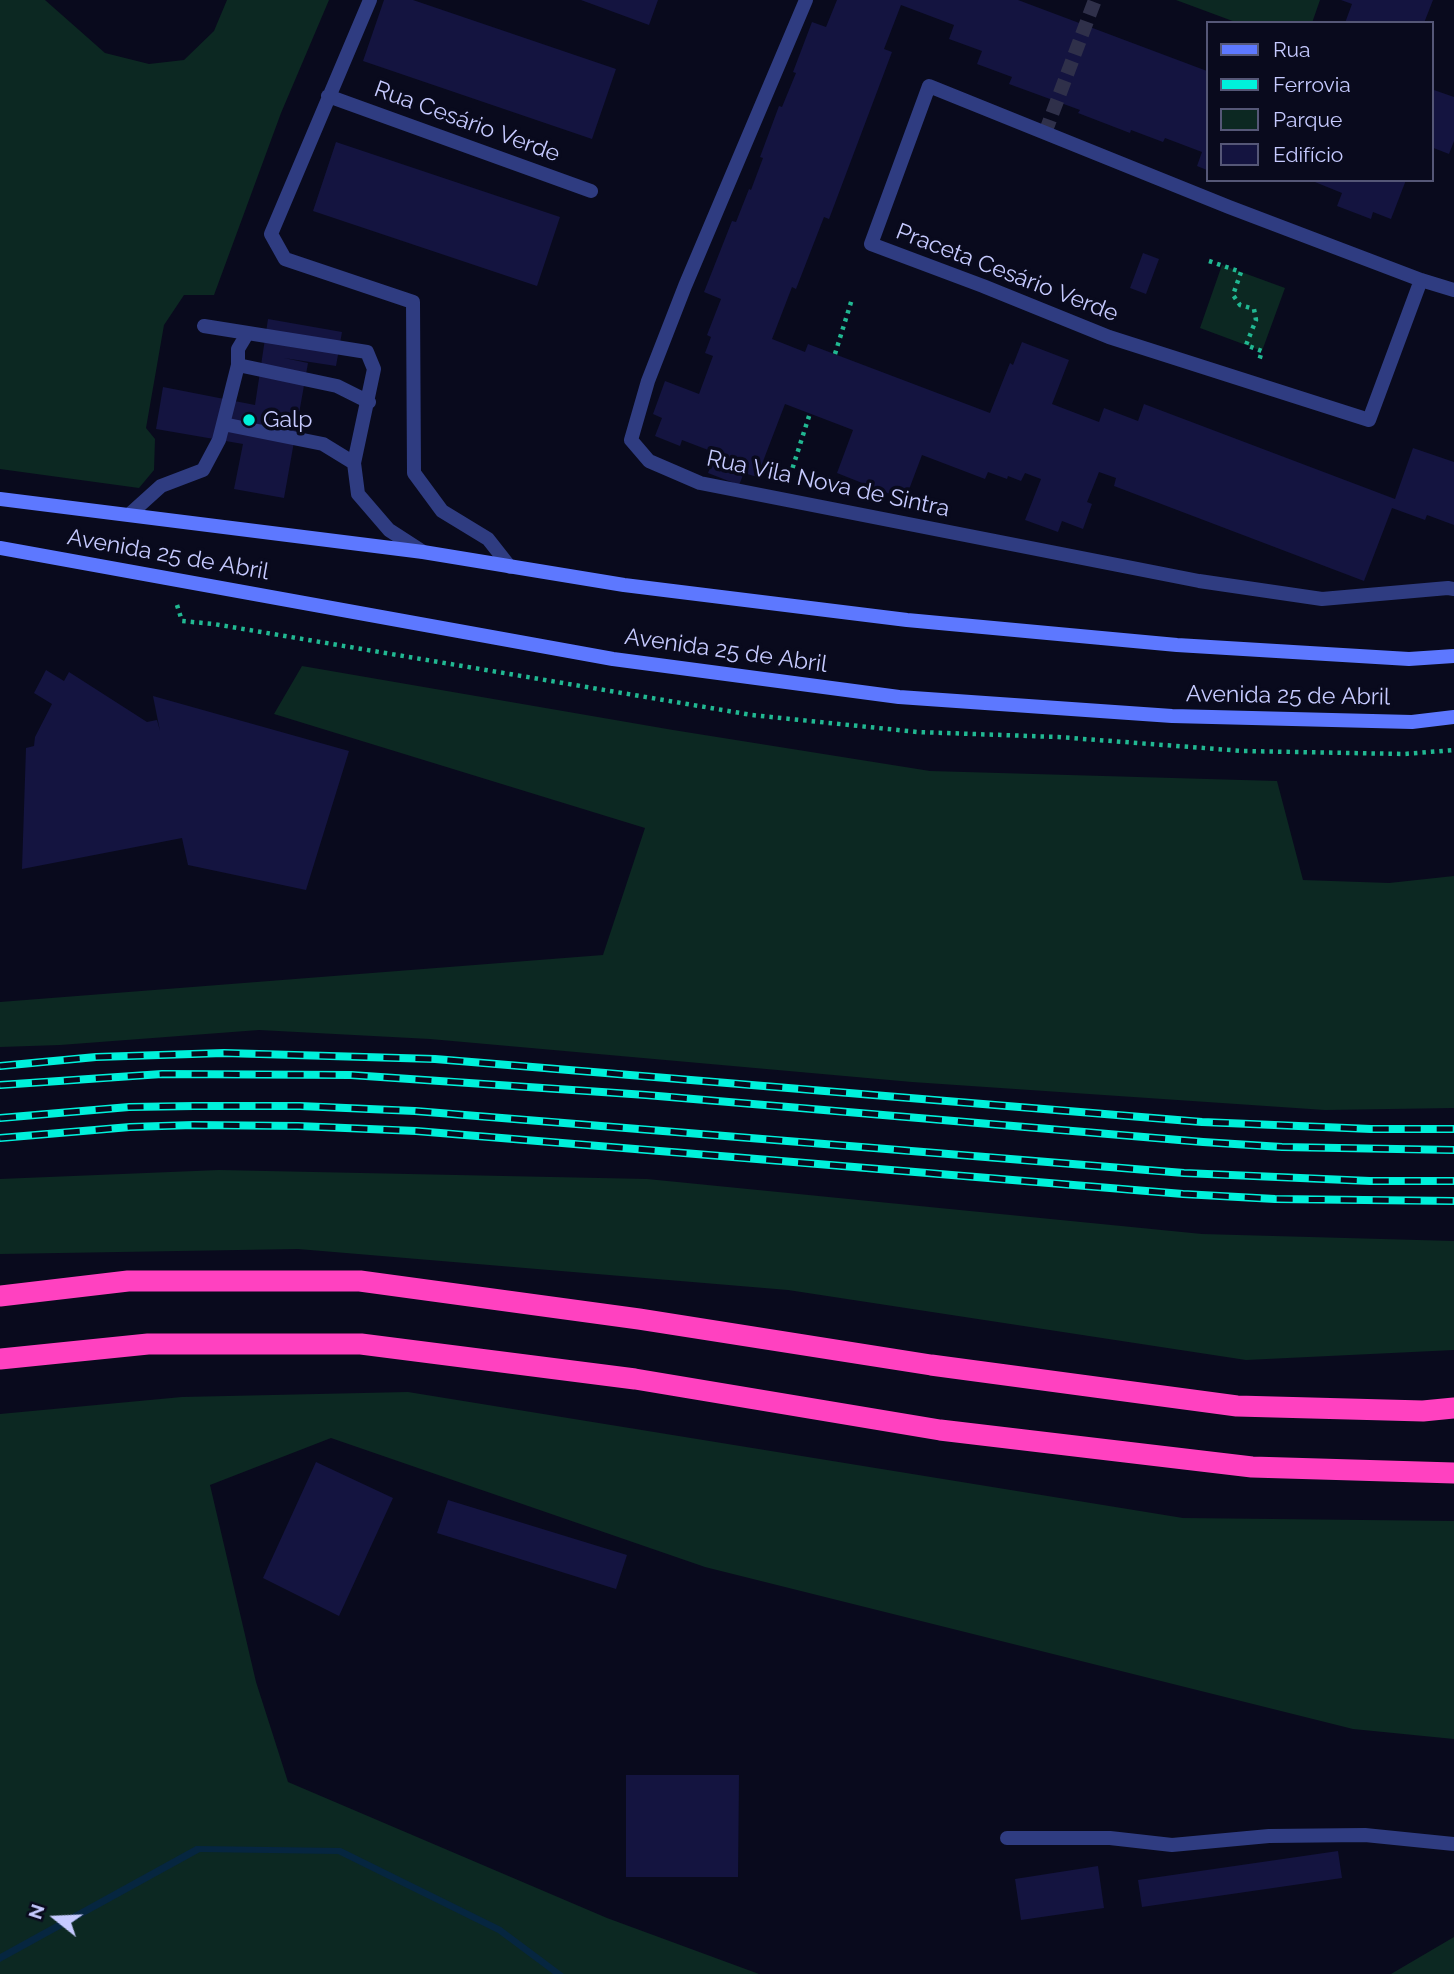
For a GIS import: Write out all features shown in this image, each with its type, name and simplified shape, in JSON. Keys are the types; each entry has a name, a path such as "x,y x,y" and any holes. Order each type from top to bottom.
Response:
{"highway":[{"path":"0,1296 128,1280 360,1281 639,1319 944,1367 1237,1406 1423,1410 1454,1408"},
{"path":"0,1359 148,1343 361,1344 635,1379 940,1430 1238,1465 1454,1474"}],"main road":[{"name":"Avenida 25 de Abril","path":"0,499 423,552 624,585 907,620 1177,645 1409,659 1454,656"},
{"name":"Avenida 25 de Abril","path":"0,548 613,659 899,697 1172,716 1412,722 1454,718"}],"street":[{"path":"369,0 271,234 285,259 413,302 414,472 442,511 488,539 510,567"},
{"name":"Rua Vila Nova de Sintra","path":"806,0 685,286 648,381 631,440 649,461 700,483 1186,578 1322,599 1454,589"},
{"name":"Praceta Cesário Verde","path":"929,86 1421,281 1369,420 1109,337 871,244 929,86"},
{"name":"Rua Cesário Verde","path":"328,96 591,191"},
{"path":"1421,281 1454,290"},
{"path":"204,326 367,352 374,369 354,463 358,494 390,530 423,552"},
{"path":"130,514 161,486 203,470 219,440 238,365 238,349 247,334"},
{"path":"238,365 337,386 369,402"},
{"path":"223,424 323,444 354,463"},
{"path":"1007,1838 1110,1838 1172,1845 1269,1836 1366,1835 1454,1844"}],"path":[{"path":"1209,261 1241,272 1233,295 1240,304 1254,309 1256,320 1246,345"},
{"path":"835,354 852,299"},
{"path":"782,500 810,413"}],"green space":[{"path":"0,0 45,0 105,53 149,64 184,60 214,31 227,0 329,0 281,113 214,295 184,295 164,325 146,428 155,439 154,470 139,488 0,469"},
{"path":"1176,0 1320,0 1313,21 1233,21"},
{"path":"1222,265 1285,288 1262,351 1200,328"},
{"path":"302,666 930,771 1277,781 1303,880 1389,883 1454,876 1454,1108 1325,1110 912,1082 430,1039 259,1030 0,1047 0,1002 603,955 645,828 274,714"},
{"path":"219,1170 647,1179 1202,1234 1454,1241 1454,1350 1246,1360 788,1290 298,1249 0,1254 0,1179"},
{"path":"408,1392 1183,1518 1454,1521 1454,1739 1353,1729 705,1567 331,1438 210,1485 256,1682 288,1782 607,1918 759,1974 0,1974 0,1414 182,1397"},
{"path":"1454,1937 1454,1974 1391,1974"}],"water":[{"path":"196,1846 341,1848 501,1927 564,1974 553,1974 498,1933 338,1854 200,1852 0,1962 0,1954"}],"building":[{"path":"384,0 413,0 616,69 592,139 363,61"},
{"path":"581,0 658,0 649,25"},
{"path":"837,0 1018,0 1206,71 1206,170 1197,166 1202,152 1165,138 1163,142 1131,130 1130,133 1078,113 1080,110 1009,84 1012,77 977,64 982,51 949,39 954,25 901,5 884,49 892,52 829,219 824,217 796,289 792,287 772,339 805,352 808,344 990,413 1010,363 1013,365 1022,342 1069,360 1052,404 1099,422 1104,408 1138,421 1144,404 1395,499 1413,448 1454,462 1454,525 1427,515 1425,520 1392,508 1364,581 1114,486 1116,478 1099,472 1087,502 1092,504 1083,529 1062,521 1058,532 1025,520 1041,479 1025,473 1021,481 988,472 985,479 922,455 905,500 837,473 853,430 785,404 757,477 744,473 739,485 708,473 716,453 682,440 680,446 655,436 662,418 653,414 665,381 699,394 713,356 705,353 711,337 707,335 721,299 704,292 732,221 736,222 749,189 751,190 763,158 760,157 779,106 782,107 796,73 793,72 812,22 826,27"},
{"path":"1341,0 1433,0 1425,21 1346,21 1352,4"},
{"path":"1433,90 1454,97 1454,141 1449,154 1433,148"},
{"path":"336,142 560,217 537,286 313,211"},
{"path":"1315,182 1405,182 1391,219 1373,212 1371,219 1337,206 1342,193"},
{"path":"1143,253 1159,259 1146,294 1130,288"},
{"name":"Galp","path":"268,319 342,332 336,366 284,358 308,363 284,498 234,489 243,444 156,429 163,387 255,405"},
{"path":"46,670 64,681 69,672 147,722 157,720 160,731 153,696 349,751 306,890 188,865 182,838 22,869 26,748 34,746 35,737 52,704 34,693"},
{"path":"316,1462 393,1498 339,1616 263,1578"},
{"path":"448,1500 627,1555 616,1589 437,1533"},
{"path":"626,1775 739,1775 738,1877 626,1877"},
{"path":"1338,1851 1342,1878 1142,1907 1138,1880"},
{"path":"1098,1866 1104,1908 1021,1920 1015,1879"}],"tunnel":[{"path":"1045,133 1095,0"}],"railway":[{"path":"0,1066 96,1057 224,1053 435,1059 1202,1122 1371,1129 1454,1129"},
{"path":"0,1085 162,1074 351,1075 646,1095 1203,1142 1282,1147 1454,1150"},
{"path":"0,1118 129,1107 300,1106 415,1111 1184,1173 1370,1181 1454,1181"},
{"path":"0,1138 130,1127 193,1125 416,1131 1183,1194 1275,1199 1454,1201"}],"place":[{"name":"Galp","path":"249,420"}]}
